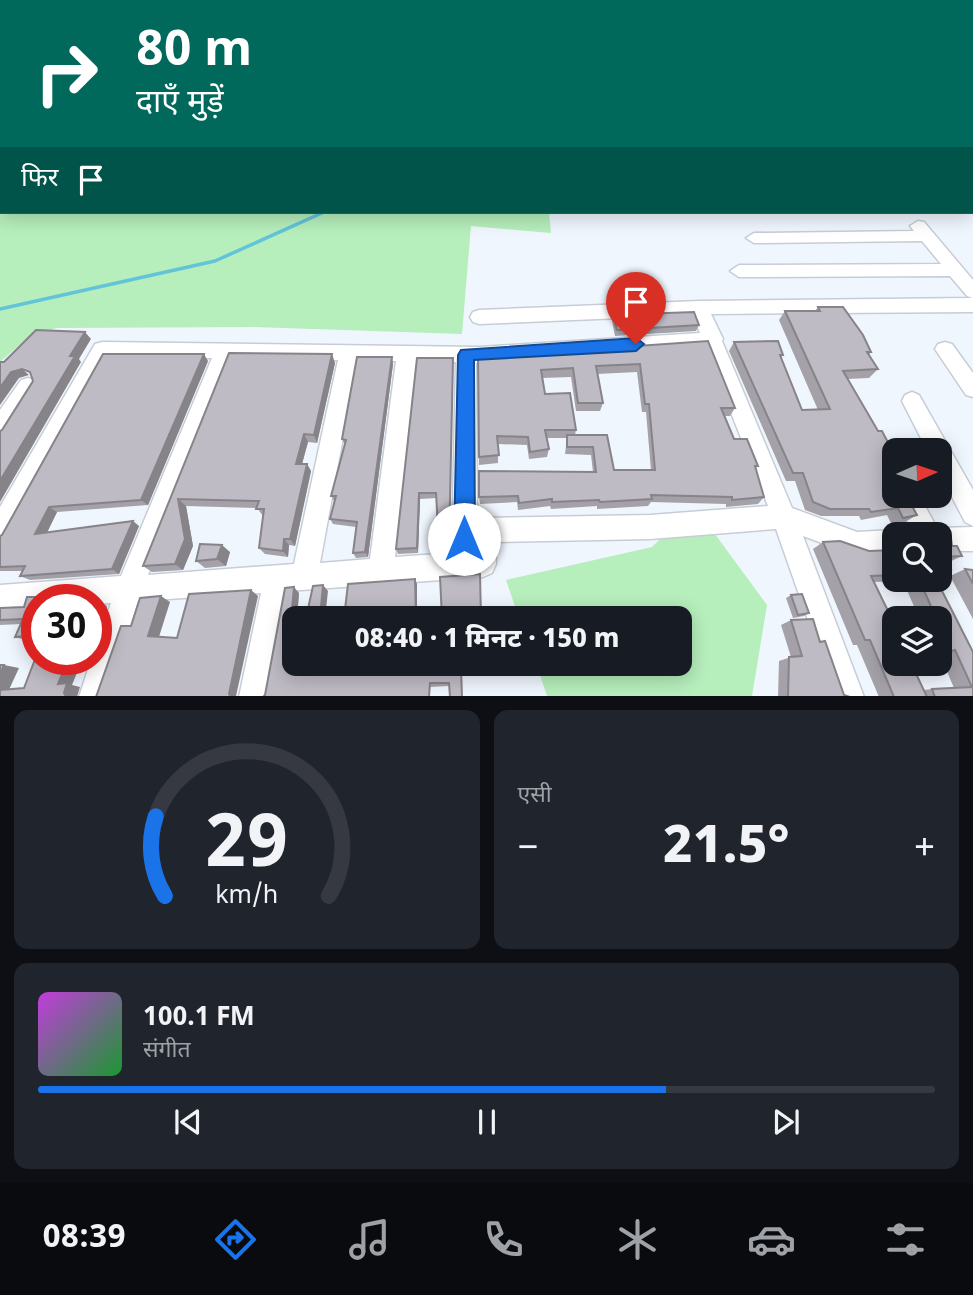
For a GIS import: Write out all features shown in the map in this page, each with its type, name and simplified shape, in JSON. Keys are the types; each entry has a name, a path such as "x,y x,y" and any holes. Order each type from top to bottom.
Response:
{"street":[{"path":"754,238 922,231 963,275 973,292"},
{"path":"739,271 963,275"},
{"path":"478,317 699,308 973,305"},
{"path":"699,308 714,339 784,517 850,696"},
{"path":"0,530 102,349 466,355 714,339"},
{"path":"945,349 973,389"},
{"path":"93,696 129,589 225,351"},
{"path":"254,696 290,578 349,354"},
{"path":"381,571 407,354"},
{"path":"464,565 466,355"},
{"path":"0,428 28,386"},
{"path":"912,401 932,438"},
{"path":"952,475 973,514"},
{"path":"0,598 483,564 483,530 650,527 784,517 857,544 882,543"},
{"path":"952,539 973,539"}],"green space":[{"path":"0,214 549,214 551,233 471,226 462,334 253,327 56,328 25,340 0,362"},
{"path":"669,530 712,530 767,605 752,696 547,696 540,676 692,676 692,606 515,606 506,580 652,547"}],"building":[{"path":"818,307 843,307 863,335 871,352 867,352 878,369 843,371 878,431 882,431 886,438 882,438 882,508 898,508 871,512 869,509 830,509 813,502 803,473 793,473 734,342 778,341 783,355 780,355 802,410 830,409 785,311 820,311"},
{"path":"694,312 699,325 617,330 613,315"},
{"path":"36,330 85,332 70,356 75,356 0,481 0,431 33,381 30,372 22,369 11,372 0,388 0,362 4,362"},
{"path":"708,341 735,408 721,408 734,439 747,439 758,466 755,466 764,497 732,500 732,497 651,495 652,499 552,502 552,499 519,503 518,496 479,497 479,471 596,472 593,447 567,447 567,435 607,435 614,470 655,470 649,404 645,404 640,364 596,366 603,403 578,403 573,368 541,370 545,394 570,393 576,430 545,430 549,449 530,452 528,437 497,436 499,455 479,457 478,357"},
{"path":"229,353 332,354 314,435 304,434 296,464 307,464 290,539 284,539 283,551 259,548 264,509 256,509 259,501 178,499 185,539 175,564 143,566"},
{"path":"103,354 204,354 141,500 49,507 35,534 133,521 112,569 20,576 25,566 0,567 0,536"},
{"path":"357,357 392,357 365,552 353,553 357,522 330,519 336,496 331,496 346,440 342,439"},
{"path":"417,358 453,358 449,546 439,546 436,493 419,493 417,548 396,549"},
{"path":"898,508 913,508 917,515 903,518"},
{"path":"840,541 869,551 882,550 882,576 871,576 886,606 882,606 882,668 870,640 865,640 823,542"},
{"path":"200,544 222,545 217,559 196,561"},
{"path":"952,546 957,546 962,556 952,556"},
{"path":"965,569 973,570 973,584"},
{"path":"480,574 481,606 441,606 440,577"},
{"path":"415,579 416,606 345,606 348,584"},
{"path":"323,585 321,606 309,606 313,586"},
{"path":"294,587 292,606 282,606 282,676 461,676 462,696 450,696 449,683 430,683 429,696 265,695 285,588"},
{"path":"251,590 230,696 96,696 104,675 112,675 112,652 121,626 131,626 140,598 161,596 148,636 177,638 189,594"},
{"path":"925,592 943,592 950,606 931,606"},
{"path":"802,594 809,613 798,615 791,595"},
{"path":"21,607 21,619 0,620 0,608"},
{"path":"952,611 973,652 973,696 935,696 932,689 972,687 955,650 952,651"},
{"path":"813,619 820,642 825,641 844,695 847,696 788,696 789,657 802,656 791,620"},
{"path":"21,624 21,636 15,637"},
{"path":"29,675 62,675 58,684 67,683 66,696 0,696 0,690 24,688"},
{"path":"885,676 917,676 927,696 894,696"}],"waterway":[{"path":"0,309 215,261 320,214"}],"route":[{"path":"464,539 466,355 636,344"}]}
